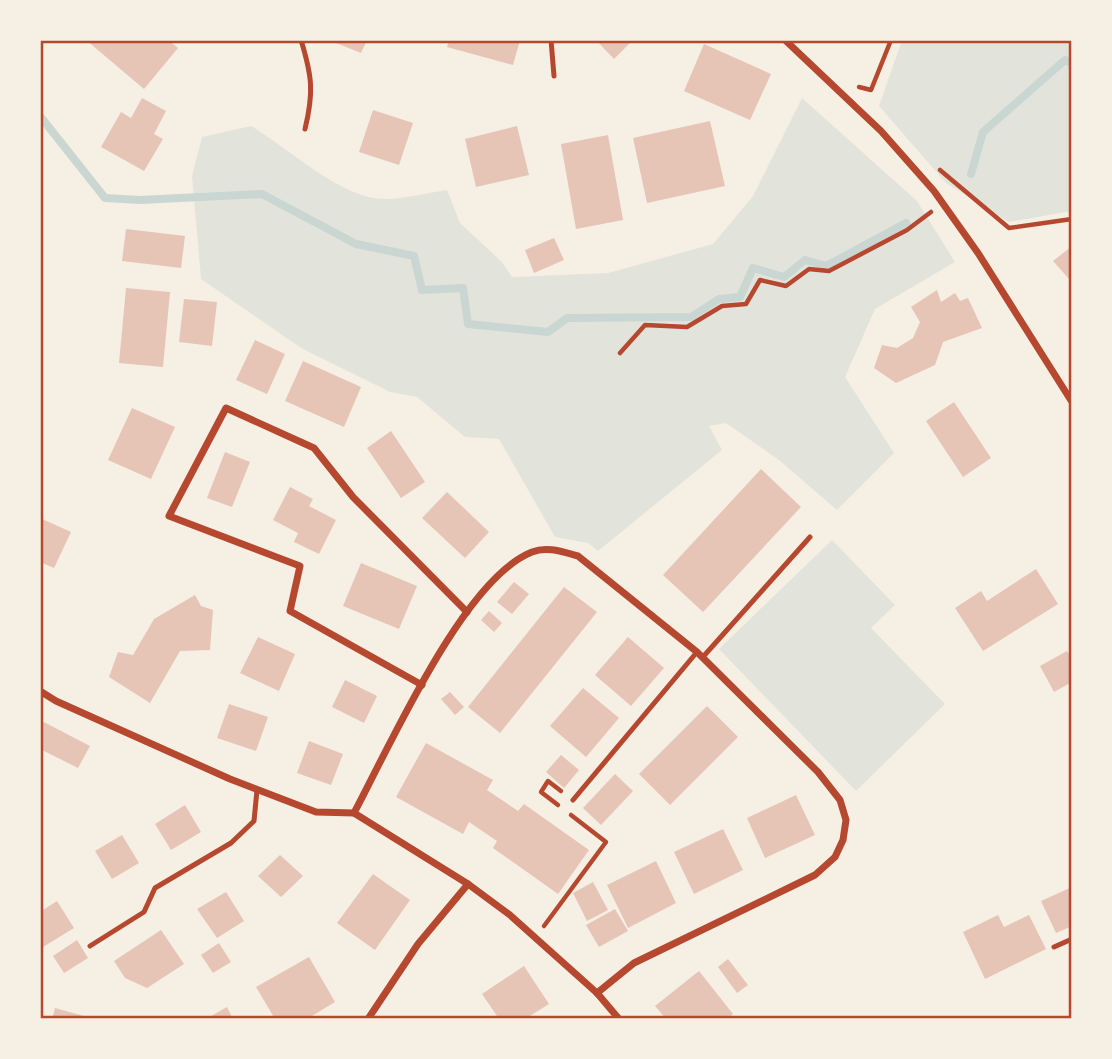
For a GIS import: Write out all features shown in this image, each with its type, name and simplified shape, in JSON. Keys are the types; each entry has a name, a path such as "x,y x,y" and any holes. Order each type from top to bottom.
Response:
{"street":[{"path":"785,40 881,131 943,204 1072,402"},
{"path":"422,685 290,611 300,566 169,516 226,408 314,448 353,497 467,612"},
{"path":"354,813 448,635 467,612 510,565 533,551 555,549 578,556 699,655 818,772 840,800 846,820 844,839 835,857 815,875 634,963 597,993"},
{"path":"40,691 109,725 257,790 316,812 354,813 468,884 536,938 597,993 619,1019"},
{"path":"368,1019 418,944 468,884"}],"lane":[{"path":"301,40 311,75 313,97 305,129"},
{"path":"551,40 554,76"},
{"path":"573,800 699,655 810,537"},
{"path":"90,946 144,912 155,888 232,844 254,821 257,790"},
{"path":"1054,947 1072,939"}],"path":[{"path":"826,79 872,90 891,40"},
{"path":"934,166 1009,228 1072,219"},
{"path":"620,354 645,325 687,327 722,306 746,304 760,280 786,286 809,269 829,271 907,230 943,204"},
{"path":"536,938 606,842 541,792 548,781 573,800"}],"shaded area":[{"path":"902,40 1072,40 1072,211 1009,222 946,183 879,106"},
{"path":"802,98 917,201 955,262 875,309 845,377 894,453 837,510 779,460 726,423 709,426 722,450 598,551 588,543 555,537 499,439 465,437 417,397 390,392 301,348 201,279 192,176 202,137 251,126 335,183 371,197 388,199 447,190 460,223 502,262 512,277 608,273 713,244 753,196"},
{"path":"832,540 895,605 871,628 945,704 856,791 719,649"}],"building":[{"path":"86,40 168,40 178,48 144,89"},
{"path":"329,40 367,40 361,53"},
{"path":"449,40 520,40 513,65 447,47"},
{"path":"596,40 633,40 614,59"},
{"path":"704,44 771,74 750,120 684,91"},
{"path":"142,98 166,111 154,134 163,139 144,171 101,147 121,112 131,118"},
{"path":"373,110 413,123 399,165 359,152"},
{"path":"710,121 725,186 647,203 633,138"},
{"path":"517,126 529,175 476,187 465,139"},
{"path":"608,135 623,220 576,229 561,144"},
{"path":"126,229 185,236 181,268 122,261"},
{"path":"554,238 564,260 534,273 525,250"},
{"path":"1072,246 1072,279 1070,280 1053,261"},
{"path":"126,288 170,292 163,367 119,363"},
{"path":"937,290 941,302 955,293 960,301 968,298 982,328 943,342 935,365 896,383 874,368 882,345 897,348 913,338 920,322 911,307"},
{"path":"184,299 217,302 212,346 179,342"},
{"path":"255,340 285,354 267,394 236,380"},
{"path":"303,361 361,387 344,427 285,401"},
{"path":"954,402 991,458 963,477 926,421"},
{"path":"132,408 175,427 151,479 108,460"},
{"path":"391,431 425,482 401,498 367,448"},
{"path":"225,452 250,462 232,507 207,498"},
{"path":"761,469 801,507 703,612 663,575"},
{"path":"290,487 313,499 309,506 336,520 319,554 294,542 298,533 273,520"},
{"path":"447,492 489,532 465,558 422,518"},
{"path":"40,518 71,532 54,568 40,562"},
{"path":"361,563 417,586 399,629 343,606"},
{"path":"1036,569 1058,604 983,651 955,608 981,591 987,601"},
{"path":"514,582 529,594 512,614 497,602"},
{"path":"564,587 597,612 500,733 468,707"},
{"path":"195,595 201,606 213,610 210,650 180,651 150,703 109,677 118,652 133,655 154,619"},
{"path":"489,611 502,623 494,632 481,620"},
{"path":"258,637 295,654 279,691 240,673"},
{"path":"628,637 664,668 631,706 595,675"},
{"path":"1067,651 1072,659 1072,682 1054,692 1040,666"},
{"path":"345,680 377,696 364,723 332,707"},
{"path":"583,688 619,718 586,757 550,726"},
{"path":"450,692 464,707 455,715 441,699"},
{"path":"229,704 268,717 256,751 217,738"},
{"path":"707,706 738,737 670,805 639,774"},
{"path":"40,720 90,746 78,768 40,749"},
{"path":"309,741 343,754 331,785 297,773"},
{"path":"426,743 493,780 487,790 518,811 524,804 589,850 558,894 493,848 497,841 469,822 463,834 396,797"},
{"path":"561,755 579,770 564,788 546,772"},
{"path":"615,774 633,791 601,825 583,808"},
{"path":"796,795 815,835 765,858 747,818"},
{"path":"185,805 201,832 171,850 155,824"},
{"path":"723,829 743,870 694,894 674,852"},
{"path":"122,835 139,863 112,879 95,851"},
{"path":"280,855 303,876 281,897 258,876"},
{"path":"656,861 676,903 628,928 607,885"},
{"path":"373,874 410,900 375,950 337,923"},
{"path":"593,882 608,910 587,921 573,893"},
{"path":"1072,887 1072,926 1056,933 1041,901"},
{"path":"226,892 244,921 217,938 197,909"},
{"path":"57,901 74,928 43,947 40,942 40,912"},
{"path":"615,909 628,931 599,947 586,925"},
{"path":"998,915 1004,927 1029,915 1046,949 985,979 963,932"},
{"path":"161,930 184,964 147,988 125,978 114,961"},
{"path":"77,940 88,958 64,973 53,956"},
{"path":"219,943 231,962 213,973 201,955"},
{"path":"309,957 335,1002 307,1019 275,1019 256,987"},
{"path":"728,959 748,985 737,993 718,967"},
{"path":"524,966 549,1004 525,1019 499,1019 482,994"},
{"path":"699,971 733,1014 727,1019 666,1019 655,1006"},
{"path":"227,1007 233,1019 206,1019"},
{"path":"55,1008 91,1018 91,1019 52,1019"}],"waterway":[{"path":"971,174 983,132 1065,60 1072,63"},
{"path":"40,116 105,198 140,200 262,194 356,244 414,256 422,290 463,288 468,324 548,332 567,318 691,317 719,299 740,297 753,268 784,277 805,260 826,266 906,223"}]}
